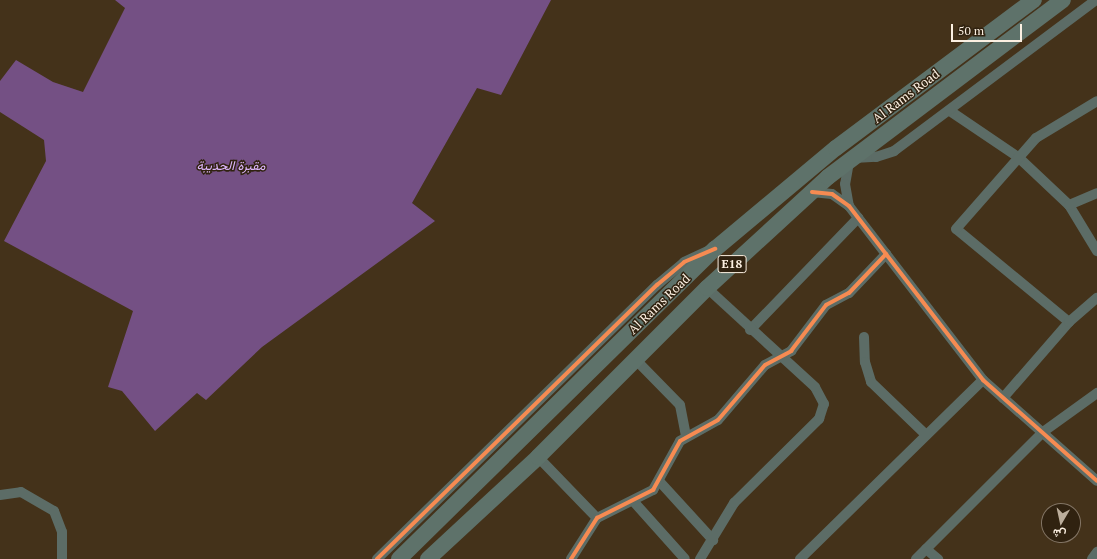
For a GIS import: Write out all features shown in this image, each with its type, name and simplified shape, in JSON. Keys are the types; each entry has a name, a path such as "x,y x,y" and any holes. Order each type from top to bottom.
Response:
{"highway":[{"name":"Al Rams Road","path":"399,559 715,249 836,148 1034,0"},
{"name":"Al Rams Road","path":"428,559 538,457 706,288 812,192 851,160 1063,0"}],"street":[{"path":"849,206 845,184 851,160 887,154 950,111 1096,0"},
{"path":"1069,322 956,230 1036,138 1097,101"},
{"path":"950,111 1018,157 1069,204 1097,251"},
{"path":"812,192 832,194 849,206 983,380 1097,481"},
{"path":"1069,204 1097,193"},
{"path":"750,330 858,218"},
{"path":"377,559 657,285 684,262 715,249"},
{"path":"571,559 597,518 634,502 660,482 675,448 686,436 705,430 718,420 765,365 781,358 796,346 826,305 849,293 886,254"},
{"path":"700,559 713,540 734,502 822,413 824,404 815,387 750,330 706,288"},
{"path":"1003,398 1069,322 1097,298"},
{"path":"864,337 865,362 871,382 926,435"},
{"path":"635,359 680,405 686,436"},
{"path":"800,559 983,380"},
{"path":"916,559 1043,432 1097,393"},
{"path":"538,457 597,518"},
{"path":"660,482 713,540"},
{"path":"0,495 21,492 54,511 62,532 62,559"},
{"path":"634,502 680,557"},
{"path":"926,549 938,559"},
{"path":"1092,559 1097,552"}],"green space":[{"name":"مقبرة الحديبة","path":"115,0 551,0 501,95 477,88 412,203 435,221 262,347 206,400 197,393 155,431 122,391 108,387 133,311 4,241 46,161 44,140 0,112 0,81 16,60 53,82 83,92 125,8"}],"cycle path":[{"path":"812,192 832,194 849,206 983,380 1097,481"},
{"path":"377,559 657,285 684,262 715,249"},
{"path":"571,559 597,518 653,490 680,441 718,420 765,365 791,351 826,305 849,293 886,254"}]}
